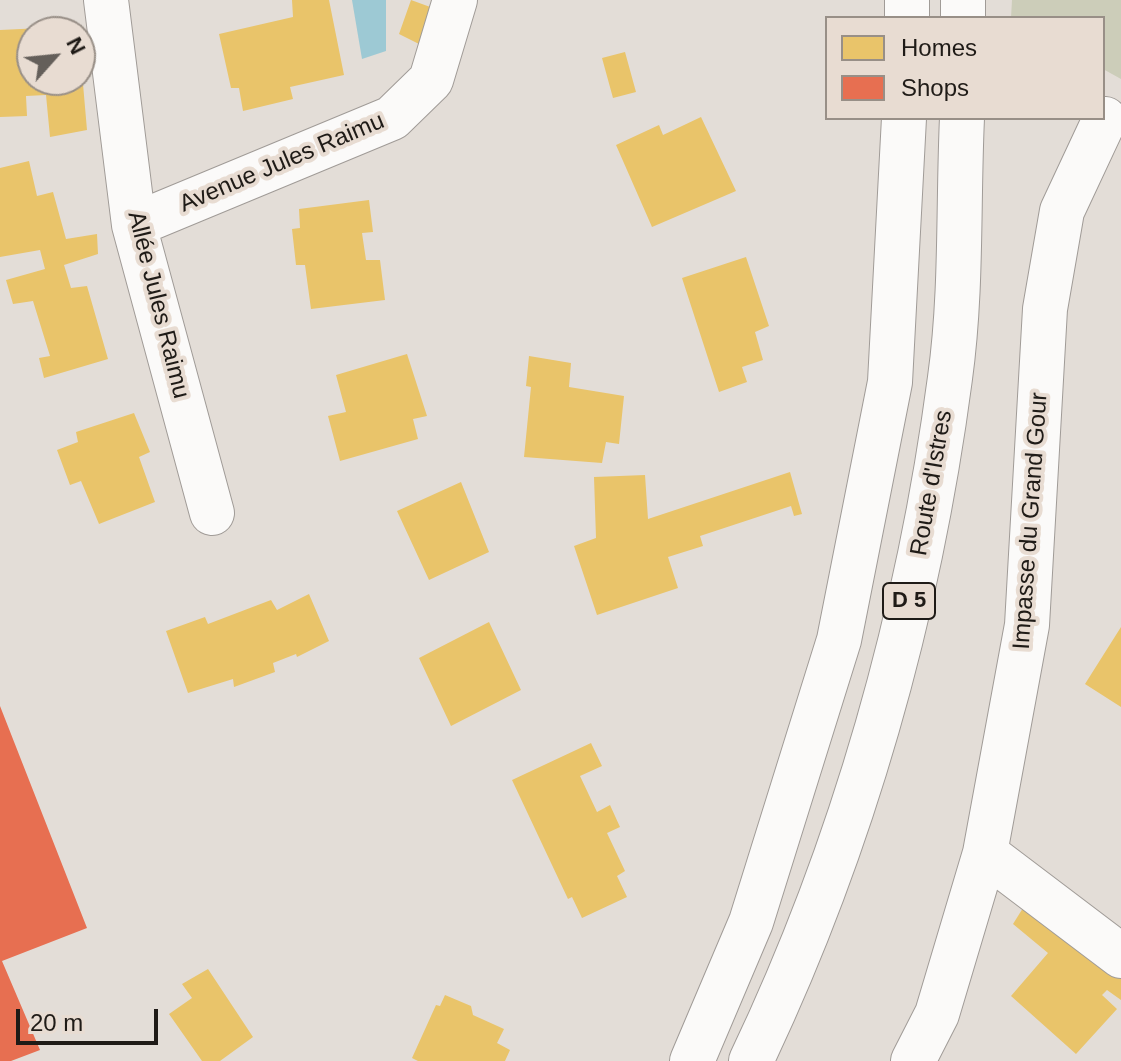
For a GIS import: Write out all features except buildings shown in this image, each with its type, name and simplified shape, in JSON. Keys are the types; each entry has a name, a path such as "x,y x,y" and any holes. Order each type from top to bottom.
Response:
{"street":[{"name":"Allée Jules Raimu","path":"106,0 134,225 212,513"},
{"name":"Avenue Jules Raimu","path":"134,225 392,118 431,80 455,0"},
{"name":"D 5","path":"692,1061 751,922 839,640 890,382 904,120"},
{"name":"Route d'Istres","path":"751,1061 784,991 865,769 917,563 951,376 962,120"},
{"name":"Impasse du Grand Gour","path":"913,1061 937,1014 985,853 1027,625 1045,309 1062,211 1109,122"},
{"path":"985,853 1121,956"}],"green space":[{"path":"1012,0 1121,0 1121,79 1105,70 1105,16 1011,16"}],"water":[{"path":"352,0 386,0 386,51 362,59"}]}
